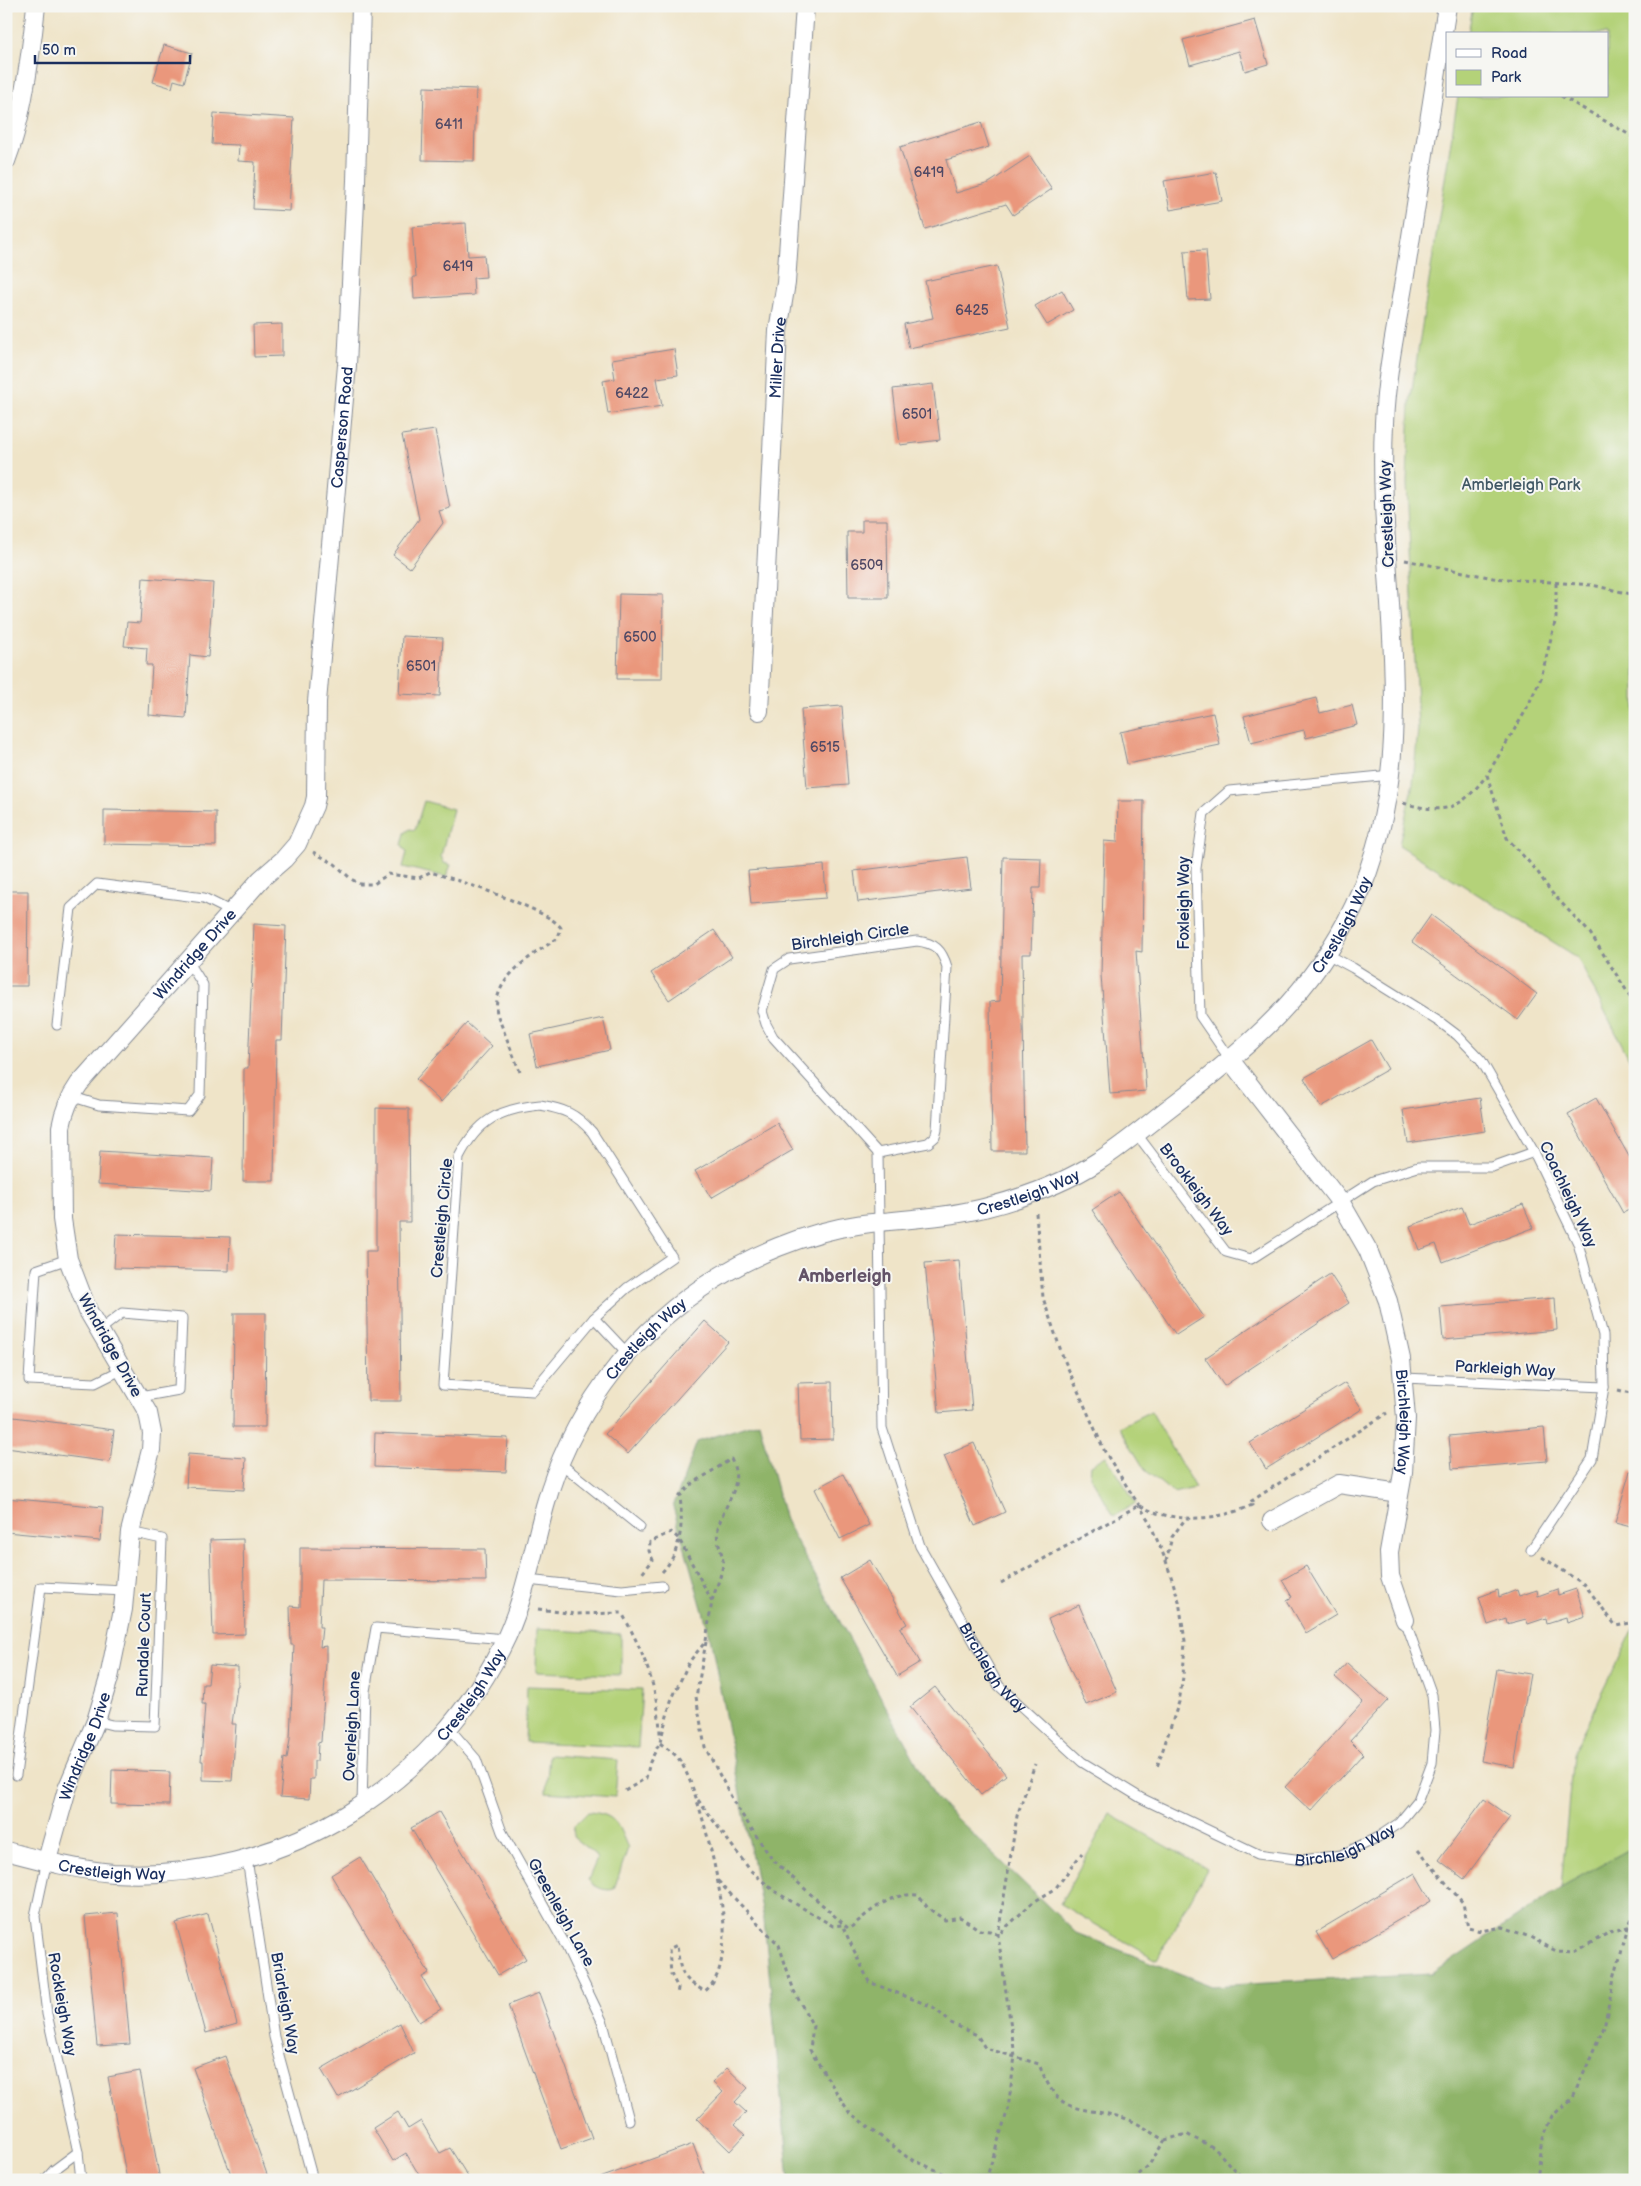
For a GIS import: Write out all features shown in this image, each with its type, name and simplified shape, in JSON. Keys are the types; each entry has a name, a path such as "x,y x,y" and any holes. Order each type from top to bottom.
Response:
{"street":[{"path":"6,161 14,142 12,121 32,47 36,6"},
{"name":"Casperson Road","path":"296,844 314,806 316,797 317,702 347,365 356,181 360,6"},
{"name":"Miller Drive","path":"759,711 778,331 786,284 805,6"},
{"name":"Crestleigh Way","path":"6,1851 96,1871 152,1873 208,1868 247,1859 287,1846 324,1829 362,1807 402,1776 431,1749 462,1713 482,1684 505,1639 527,1580 546,1500 572,1436 590,1404 628,1354 668,1314 700,1289 734,1268 800,1238 827,1230 976,1210 1019,1198 1057,1183 1094,1164 1231,1061 1272,1023 1310,979 1327,954 1352,910 1368,873 1380,835 1391,776 1395,713 1384,421 1447,6"},
{"name":"Windridge Drive","path":"47,1860 67,1789 96,1721 109,1678 125,1591 130,1532 151,1450 152,1432 148,1413 140,1397 88,1311 68,1259 62,1219 61,1127 63,1113 70,1096 188,961 296,844"},
{"name":"Birchleigh Way","path":"1231,1061 1341,1203 1368,1250 1388,1301 1395,1326 1404,1378 1406,1418 1399,1493 1389,1552 1390,1576 1405,1620"},
{"path":"1272,1521 1339,1484 1399,1493"}],"lane":[{"name":"Foxleigh Way","path":"1231,1061 1200,1016 1196,868 1204,813 1229,791 1391,776"},
{"path":"57,1025 71,908 97,884 204,898 232,912"},
{"name":"Birchleigh Circle","path":"917,941 928,942 937,948 943,956 947,967 936,1137 928,1143 878,1152 773,1037 762,1011 774,969 789,958 917,941"},
{"name":"Coachleigh Way","path":"1327,954 1353,968 1457,1035 1481,1060 1534,1152 1578,1243 1603,1334 1604,1387 1592,1460 1532,1550"},
{"path":"70,1096 99,1105 188,1111 200,1095 203,985 188,961"},
{"name":"Crestleigh Circle","path":"540,1105 564,1109 580,1119 592,1132 672,1257 627,1288 594,1318 533,1391 443,1385 459,1157 468,1140 478,1128 498,1113 519,1107 540,1105"},
{"name":"Brookleigh Way","path":"1136,1133 1226,1252 1251,1259 1373,1181 1418,1167 1492,1167 1534,1152"},
{"path":"878,1152 880,1222"},
{"name":"Birchleigh Way","path":"880,1222 882,1428 920,1546 999,1686 1082,1762 1141,1798 1258,1854 1302,1860 1341,1855 1378,1837 1400,1823 1418,1800 1432,1762 1435,1730 1432,1695 1405,1620"},
{"path":"68,1259 36,1270 29,1380 95,1383 123,1369"},
{"path":"100,1330 122,1313 182,1318 179,1390 140,1397"},
{"path":"594,1318 628,1354"},
{"name":"Parkleigh Way","path":"1404,1378 1604,1387"},
{"path":"560,1463 640,1527"},
{"name":"Rundale Court","path":"96,1721 112,1725 155,1726 162,1539 130,1532"},
{"path":"527,1580 622,1590 662,1586"},
{"path":"16,1775 41,1587 125,1591"},
{"name":"Overleigh Lane","path":"362,1807 365,1692 376,1628 505,1639"},
{"name":"Greenleigh Lane","path":"449,1728 476,1759 502,1832 566,1946 604,2023 629,2120"},
{"name":"Briarleigh Way","path":"247,1859 274,2037 313,2180"},
{"name":"Rockleigh Way","path":"47,1860 35,1916 47,2014 78,2152 81,2180"},
{"path":"45,2180 54,2170 78,2152"}],"path":[{"path":"1565,98 1635,138"},
{"path":"1388,556 1493,578 1592,585 1635,594"},
{"path":"1400,802 1424,809 1458,805 1475,790 1490,770 1525,712 1541,678 1556,618 1556,583"},
{"path":"1490,770 1488,775 1507,838 1537,871 1551,892 1590,933 1635,1004"},
{"path":"296,844 335,864 351,879 360,884 374,884 388,874 423,878 430,872 530,908 557,922 561,928 558,938 516,968 505,982 495,1004 497,1014 520,1072"},
{"path":"1036,1213 1043,1298 1063,1357 1105,1452 1139,1504 1166,1561 1179,1601 1186,1641 1180,1702 1158,1767"},
{"path":"1139,1504 1151,1512 1186,1518 1237,1512 1252,1505 1250,1502 1387,1413"},
{"path":"657,1577 671,1562 679,1539 682,1522 680,1496 692,1484 731,1459 737,1471 736,1488 723,1512 717,1531 723,1564 712,1601 696,1697 705,1747 736,1806 772,1859 848,1928 884,1902 897,1896 910,1894 918,1896 928,1908 945,1920 960,1917 980,1930 990,1931 998,1935"},
{"path":"1001,1583 1139,1504"},
{"path":"1166,1561 1172,1536 1186,1518"},
{"path":"644,1580 641,1574 653,1560 649,1551 650,1542 671,1532 679,1539 712,1601"},
{"path":"1532,1550 1586,1585 1616,1626 1635,1622"},
{"path":"538,1609 575,1614 622,1612 656,1692 660,1714 660,1742 678,1758 698,1800 750,1870 774,1892 833,1926 842,1924"},
{"path":"624,1791 646,1778 660,1742 671,1701 689,1662 706,1641"},
{"path":"986,2180 1008,2109 1016,2056 998,1935 1017,1816 1035,1764"},
{"path":"677,1995 678,1988 671,1974 669,1948 677,1945 680,1970 694,1985 705,1991 714,1984 722,1963 725,1933 717,1881 698,1800"},
{"path":"1418,1850 1463,1903 1468,1928 1481,1931 1502,1927 1530,1937 1556,1951 1575,1952 1610,1932 1635,1925"},
{"path":"998,1935 1032,1903 1055,1888 1082,1853"},
{"path":"717,1881 779,1946 794,1991 813,2026 810,2050 849,2112 907,2157 958,2180"},
{"path":"1534,2180 1538,2172 1544,2134 1552,2116 1573,2098 1604,2027 1614,1978 1628,1927 1635,1912"},
{"path":"842,1924 869,1982 933,2007 952,2023 977,2034 985,2048 1039,2064 1056,2098 1079,2110 1125,2118 1165,2140"},
{"path":"1133,2180 1148,2165 1165,2140 1187,2134 1196,2141 1214,2148 1233,2171 1246,2180"}],"green space":[{"name":"Amberleigh Park","path":"1473,6 1635,6 1635,1070 1577,957 1399,845 1413,783 1418,729 1407,483 1410,402 1458,98 1608,98 1608,32 1468,32"},
{"path":"424,801 453,809 441,856 444,863 451,865 446,877 403,867 407,852 402,845 405,833 410,829 415,830"},
{"path":"1151,1411 1195,1488 1173,1493 1145,1470 1119,1427"},
{"path":"759,1422 785,1520 936,1799 1076,1933 1212,1986 1432,1974 1561,1887 1635,1846 1635,2180 789,2180 764,1920 710,1636 673,1507 697,1442"},
{"path":"1106,1456 1136,1503 1114,1516 1090,1476 1091,1465"},
{"path":"1635,1626 1635,1846 1561,1887 1573,1754"},
{"path":"537,1629 621,1634 621,1675 536,1672"},
{"path":"527,1686 642,1690 638,1747 525,1742"},
{"path":"549,1755 618,1760 615,1797 546,1792"},
{"path":"588,1812 605,1815 615,1822 628,1848 614,1889 600,1888 588,1880 597,1859 593,1853 573,1837 574,1826"},
{"path":"1110,1814 1207,1869 1157,1960 1060,1904"}],"building":[{"path":"1255,20 1268,64 1245,71 1239,51 1190,65 1183,40"},
{"path":"164,45 192,53 184,83 174,80 172,88 153,82"},
{"path":"424,87 476,89 474,161 422,160"},
{"path":"214,113 294,118 289,211 253,209 255,162 238,161 239,145 212,144"},
{"path":"981,122 989,147 946,160 956,193 989,183 1030,156 1052,189 1013,215 1006,204 925,229 900,147"},
{"path":"1216,172 1222,201 1170,210 1164,181"},
{"path":"466,223 468,256 484,255 486,277 473,278 474,295 414,299 413,277 416,277 412,227"},
{"path":"1206,250 1210,299 1188,300 1184,251"},
{"path":"997,266 1010,327 909,348 904,324 933,318 925,281"},
{"path":"1062,290 1073,310 1047,325 1035,306"},
{"path":"282,324 282,356 254,357 253,325"},
{"path":"674,349 678,375 657,378 662,406 608,414 603,381 615,379 612,359"},
{"path":"933,384 940,440 900,445 893,389"},
{"path":"435,430 450,508 439,511 443,523 410,568 393,555 419,519 402,435"},
{"path":"862,520 887,520 888,598 848,598 847,532 862,532"},
{"path":"143,578 213,583 208,657 190,655 186,718 149,715 152,665 146,665 147,648 124,646 127,622 140,623"},
{"path":"619,594 663,595 662,679 617,679"},
{"path":"402,636 443,638 440,696 399,694"},
{"path":"1316,698 1320,713 1352,705 1357,725 1306,738 1304,730 1251,743 1244,716"},
{"path":"842,706 848,785 807,788 801,709"},
{"path":"1213,713 1220,745 1127,764 1120,732"},
{"path":"1118,801 1144,801 1142,952 1136,951 1146,1091 1110,1094 1101,975 1104,841 1117,842"},
{"path":"104,810 216,812 216,846 104,844"},
{"path":"967,857 971,888 858,902 854,871"},
{"path":"1003,857 1041,858 1040,888 1033,888 1031,954 1022,954 1025,1151 992,1151 990,1002 1000,1001"},
{"path":"824,865 826,898 751,904 748,871"},
{"path":"6,891 28,891 27,986 6,986"},
{"path":"1431,915 1537,994 1518,1020 1412,942"},
{"path":"254,924 286,926 282,1040 276,1040 274,1181 243,1181 244,1068 248,1068"},
{"path":"714,930 732,957 669,1000 651,973"},
{"path":"603,1018 610,1050 537,1066 530,1034"},
{"path":"467,1023 492,1046 441,1102 416,1079"},
{"path":"1371,1040 1388,1069 1321,1107 1304,1078"},
{"path":"1480,1098 1485,1131 1408,1143 1403,1110"},
{"path":"1596,1098 1635,1167 1635,1207 1623,1213 1568,1114"},
{"path":"376,1108 409,1109 410,1222 399,1222 401,1401 368,1401 366,1251 376,1251"},
{"path":"777,1123 793,1150 711,1198 695,1171"},
{"path":"100,1151 213,1158 211,1191 98,1184"},
{"path":"1119,1192 1204,1317 1176,1335 1092,1210"},
{"path":"1523,1204 1533,1228 1443,1262 1436,1244 1419,1250 1410,1226 1462,1207 1469,1224"},
{"path":"116,1234 230,1237 229,1271 114,1268"},
{"path":"959,1260 972,1410 939,1413 925,1263"},
{"path":"1330,1274 1349,1303 1224,1386 1205,1358"},
{"path":"1555,1298 1557,1330 1443,1340 1440,1307"},
{"path":"234,1313 266,1313 265,1427 233,1427"},
{"path":"705,1321 728,1342 628,1454 605,1434"},
{"path":"832,1382 833,1439 800,1440 798,1383"},
{"path":"1345,1383 1362,1409 1266,1469 1250,1443"},
{"path":"6,1416 114,1430 110,1462 6,1448"},
{"path":"1544,1427 1547,1461 1452,1469 1449,1436"},
{"path":"375,1433 508,1438 506,1472 374,1467"},
{"path":"974,1443 1005,1512 975,1526 944,1456"},
{"path":"188,1454 246,1458 244,1490 186,1487"},
{"path":"1630,1471 1635,1472 1635,1528 1615,1523"},
{"path":"843,1474 869,1525 840,1539 815,1489"},
{"path":"6,1498 103,1507 100,1541 6,1532"},
{"path":"243,1539 245,1634 213,1635 210,1540"},
{"path":"300,1548 485,1549 486,1581 321,1580 319,1627 322,1627 320,1647 326,1646 326,1663 321,1742 318,1743 317,1761 314,1761 314,1779 310,1779 309,1799 280,1797 284,1758 287,1759 290,1739 294,1645 291,1645 290,1606 300,1607"},
{"path":"870,1560 907,1624 900,1628 920,1662 897,1676 840,1578"},
{"path":"1306,1566 1336,1615 1306,1633 1287,1600 1292,1597 1282,1580"},
{"path":"1557,1589 1558,1595 1576,1589 1585,1617 1567,1623 1566,1617 1547,1623 1546,1618 1528,1624 1526,1619 1507,1624 1506,1619 1488,1625 1479,1597 1498,1590 1499,1597 1517,1590 1519,1596 1537,1590 1538,1596"},
{"path":"1079,1605 1117,1692 1086,1705 1048,1619"},
{"path":"1347,1663 1388,1700 1350,1741 1363,1754 1311,1811 1285,1787 1363,1702 1335,1677"},
{"path":"210,1665 238,1667 238,1686 232,1724 236,1724 232,1781 203,1780 203,1761 201,1761 205,1704 202,1704 203,1684 208,1684"},
{"path":"1497,1669 1530,1674 1514,1767 1481,1761"},
{"path":"935,1687 1006,1775 981,1795 910,1707"},
{"path":"112,1770 170,1772 169,1805 111,1804"},
{"path":"1484,1799 1510,1817 1464,1879 1439,1860"},
{"path":"439,1812 526,1959 498,1975 411,1828"},
{"path":"360,1857 429,1973 422,1977 441,2009 419,2022 331,1875"},
{"path":"1415,1873 1431,1901 1332,1959 1316,1932"},
{"path":"118,1913 130,2044 97,2046 85,1916"},
{"path":"208,1914 237,2024 206,2033 176,1923"},
{"path":"539,1993 592,2138 561,2149 508,2005"},
{"path":"400,2023 414,2053 338,2098 321,2069"},
{"path":"225,2056 269,2180 233,2180 193,2068"},
{"path":"727,2068 748,2088 735,2102 746,2112 734,2125 745,2135 730,2151 697,2119 723,2092 712,2082"},
{"path":"140,2071 160,2180 127,2180 108,2077"},
{"path":"398,2112 408,2129 421,2121 440,2153 450,2148 470,2180 422,2180 406,2153 393,2161 373,2128"},
{"path":"693,2144 706,2180 600,2180 600,2178"}],"district":[{"name":"Amberleigh","path":"845,1276"}]}
